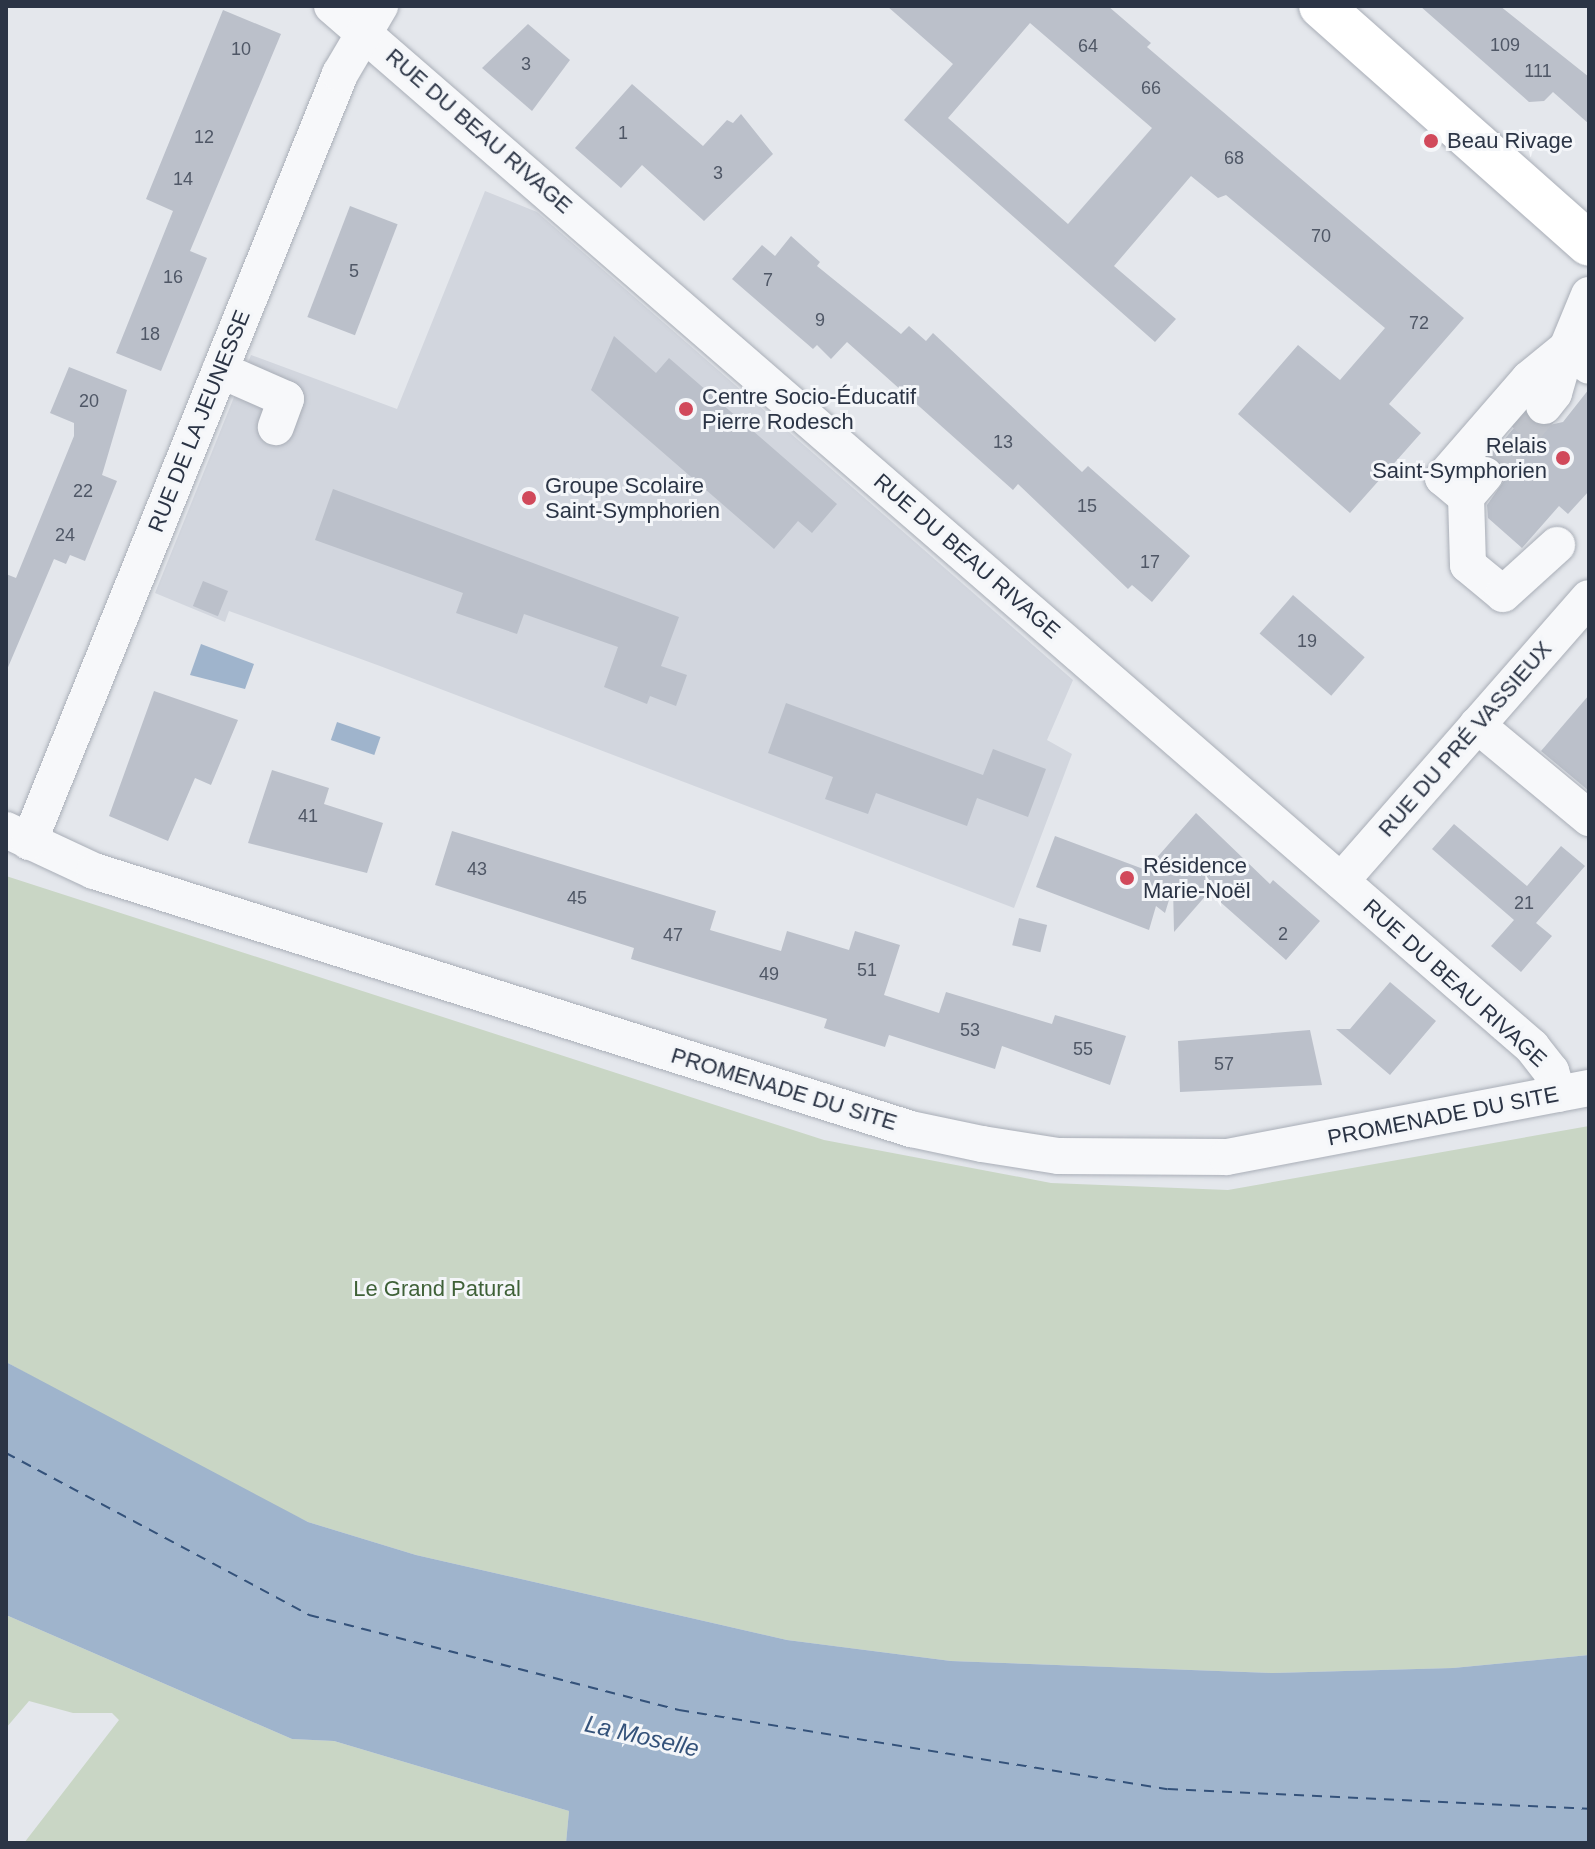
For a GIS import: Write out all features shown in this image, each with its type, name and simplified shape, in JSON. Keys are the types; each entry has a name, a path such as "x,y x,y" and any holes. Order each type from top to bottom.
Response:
{"main road":[{"path":"1321,6 1589,244"}],"street":[{"name":"RUE DU BEAU RIVAGE","path":"332,6 371,18 1341,881 1532,1047 1551,1071 1574,1091"},
{"name":"RUE DE LA JEUNESSE","path":"18,836 371,18"},
{"path":"1544,406 1578,357 1589,295"},
{"path":"1557,545 1503,594 1468,565 1476,486 1443,478 1529,379 1578,357"},
{"path":"220,370 286,399 276,427"},
{"name":"RUE DU PRÉ VASSIEUX","path":"1341,881 1589,598"},
{"path":"1477,725 1589,818"},
{"name":"PROMENADE DU SITE","path":"18,836 94,871 911,1129 982,1144 1058,1156 1227,1157 1574,1091"}],"shaded area":[{"name":"Groupe Scolaire Saint-Symphorien","path":"485,191 537,212 1073,680 1047,740 1072,754 1014,908 380,666 229,611 225,622 155,593 251,355 397,409"}],"green space":[{"name":"Le Grand Patural","path":"6,876 824,1140 1051,1183 1228,1190 1589,1126 1589,1655 1453,1668 1273,1673 951,1661 787,1640 416,1555 308,1522 192,1465 6,1362"},
{"path":"6,1615 292,1739 334,1741 569,1811 566,1843 24,1843 119,1720 112,1713 73,1713 29,1701 6,1728"}],"water":[{"path":"201,644 254,664 245,689 190,675"},
{"path":"337,722 380,737 374,755 331,740"},
{"name":"La Moselle","path":"6,1362 308,1522 416,1555 787,1640 951,1661 1273,1673 1453,1668 1589,1655 1589,1843 566,1843 569,1811 334,1741 292,1739 6,1615"}],"building":[{"path":"887,6 1108,6 1151,43 1147,47 1464,318 1389,404 1421,433 1350,513 1238,414 1298,345 1340,380 1385,328 1226,195 1218,198 1191,176 1114,266 1176,319 1155,342 904,120 953,64","holes":["1030,23 1152,128 1068,224 948,118"]},
{"path":"1420,6 1500,6 1589,77 1589,124 1553,92 1544,101 1529,102"},
{"path":"223,10 281,34 190,251 207,258 161,371 116,353 173,211 146,199"},
{"path":"528,24 570,60 532,111 482,68"},
{"path":"632,84 703,146 727,120 733,123 741,114 773,154 704,221 642,165 621,188 575,148"},
{"path":"350,206 398,224 355,335 307,317"},
{"path":"791,236 820,262 817,266 901,334 909,326 926,341 933,333 1082,472 1088,466 1190,556 1152,602 1132,585 1128,589 1018,484 1013,490 847,342 831,359 817,345 813,349 732,279 762,245 775,256"},
{"path":"614,336 656,373 669,358 837,504 812,533 798,521 774,549 591,390"},
{"path":"69,367 127,390 102,475 117,481 85,561 70,555 66,564 54,559 6,672 6,574 16,578 74,436 74,423 50,413"},
{"path":"1589,389 1589,491 1568,514 1559,506 1522,548 1488,518 1487,505 1506,478 1504,467 1491,455 1525,415 1540,427 1563,422"},
{"path":"333,489 679,617 661,666 687,675 676,706 650,696 647,704 604,687 618,647 524,614 517,634 456,613 463,593 315,540"},
{"path":"203,581 228,591 218,616 193,606"},
{"path":"1293,595 1365,657 1331,696 1260,633"},
{"path":"154,691 238,720 211,785 195,778 168,841 109,816"},
{"path":"1589,695 1589,791 1541,751"},
{"path":"786,703 983,775 993,749 1046,769 1028,817 977,798 967,826 876,793 868,814 825,799 833,777 768,753"},
{"path":"272,770 329,788 324,804 383,823 367,873 248,843"},
{"name":"Résidence Marie-Noël","path":"1196,813 1270,884 1273,880 1320,921 1286,960 1209,892 1174,932 1173,887 1165,913 1156,906 1149,930 1036,887 1055,836 1146,870"},
{"path":"1454,824 1527,886 1561,846 1585,866 1536,923 1552,936 1521,972 1491,946 1514,920 1432,849"},
{"path":"452,831 716,911 710,930 781,951 787,931 849,950 855,931 900,945 884,995 939,1013 946,992 1052,1024 1055,1015 1126,1036 1110,1085 1002,1046 995,1069 889,1035 885,1047 824,1028 827,1019 631,959 634,948 435,885"},
{"path":"1019,918 1047,925 1040,952 1012,945"},
{"path":"1390,982 1436,1021 1390,1075 1336,1029 1350,1029"},
{"path":"1310,1030 1322,1085 1180,1092 1178,1041"}],"ferry route":[{"path":"6,1453 309,1615 679,1710 1168,1789 1589,1809"}],"tunnel":[{"path":"1485,475 1544,406"}],"place":[{"name":"Beau Rivage","path":"1431,141"},
{"name":"Centre Socio-Éducatif Pierre Rodesch","path":"686,409"},
{"name":"Relais Saint-Symphorien","path":"1563,458"},
{"name":"Groupe Scolaire Saint-Symphorien","path":"529,498"},
{"name":"Résidence Marie-Noël","path":"1127,878"}]}
